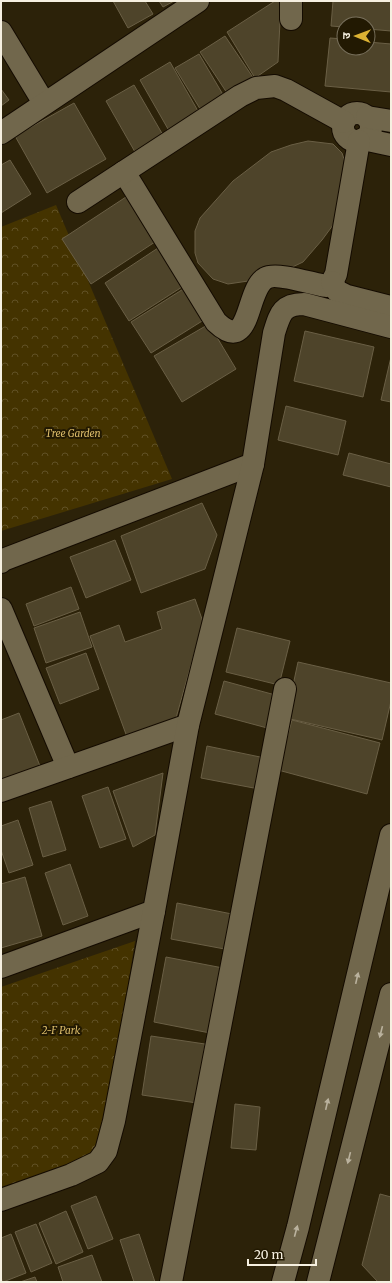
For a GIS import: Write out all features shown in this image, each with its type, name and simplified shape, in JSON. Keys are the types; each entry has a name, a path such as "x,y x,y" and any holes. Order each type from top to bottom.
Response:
{"street":[{"path":"1,133 198,1"},
{"path":"1,32 44,103"},
{"path":"78,202 240,96 256,88 275,86 286,90 344,122"},
{"path":"391,121 354,113 344,122 346,135 354,140 391,145"},
{"path":"361,140 367,137 371,129 371,124 367,117"},
{"path":"124,172 216,322 223,328 230,331 238,331 244,326 259,285 266,278 274,276 326,286 332,282 336,274 361,140"},
{"path":"332,282 337,291 347,296 391,307"},
{"path":"1,1200 78,1172 98,1162 106,1151 113,1128 188,725 253,464 274,334 279,318 285,308 293,304 304,304 391,327"},
{"path":"1,562 253,464"},
{"path":"1,609 68,767"},
{"path":"171,1282 284,689"},
{"path":"1,792 188,725"},
{"path":"283,1282 391,835"},
{"path":"1,967 154,911"},
{"path":"318,1282 391,994"}],"green space":[{"name":"Tree Garden","path":"56,205 172,479 1,531 1,227"},
{"name":"2-F Park","path":"135,941 107,1119 95,1155 1,1191 1,987"}],"building":[{"path":"113,1 145,1 153,14 128,28"},
{"path":"159,1 174,1 163,7"},
{"path":"275,1 281,1 278,62 255,78 227,32"},
{"path":"333,1 391,1 391,31 376,30 376,16 336,16 336,26 331,26"},
{"path":"225,36 254,79 229,96 200,52"},
{"path":"330,38 336,38 336,56 376,56 376,43 391,44 391,92 325,86"},
{"path":"199,54 225,98 202,112 175,68"},
{"path":"170,62 202,118 172,136 140,80"},
{"path":"134,85 167,142 139,159 106,101"},
{"path":"1,89 9,100 1,106"},
{"path":"74,103 106,159 47,193 15,136"},
{"path":"308,141 333,144 342,153 349,174 336,221 303,262 284,271 255,280 228,284 213,279 198,263 195,253 195,231 200,218 233,181 271,152"},
{"path":"10,160 31,194 1,213 1,165"},
{"path":"129,195 158,240 91,284 62,239"},
{"path":"158,248 182,287 129,321 105,283"},
{"path":"188,286 207,318 151,353 131,322"},
{"path":"209,324 236,369 182,402 154,356"},
{"path":"305,331 374,347 363,397 294,381"},
{"path":"391,357 391,402 381,400"},
{"path":"286,406 346,421 338,455 278,440"},
{"path":"349,453 391,464 391,487 343,475"},
{"path":"202,503 217,535 205,569 141,593 121,536"},
{"path":"115,540 131,580 86,598 70,557"},
{"path":"71,587 79,609 34,626 26,604"},
{"path":"195,599 203,622 176,718 127,737 90,636 119,625 125,642 162,629 157,612"},
{"path":"80,612 92,647 46,663 34,628"},
{"path":"237,628 290,641 279,685 226,672"},
{"path":"86,653 99,689 60,704 46,668"},
{"path":"298,662 391,683 391,701 382,740 286,718"},
{"path":"224,681 279,696 271,729 215,714"},
{"path":"19,713 42,771 1,788 1,720"},
{"path":"292,720 380,743 367,794 278,770"},
{"path":"207,746 265,758 259,789 201,778"},
{"path":"163,773 155,835 133,847 113,791"},
{"path":"108,787 126,839 100,848 82,796"},
{"path":"51,801 66,850 43,857 29,808"},
{"path":"18,820 33,865 9,873 1,850 1,826"},
{"path":"70,864 88,916 63,925 45,873"},
{"path":"25,877 42,936 1,948 1,884"},
{"path":"177,903 237,915 230,950 171,939"},
{"path":"166,957 223,968 210,1033 154,1022"},
{"path":"151,1036 205,1044 197,1103 142,1095"},
{"path":"235,1104 260,1107 256,1150 231,1148"},
{"path":"380,1194 391,1197 391,1281 387,1282 378,1282 362,1265"},
{"path":"96,1196 113,1239 88,1249 71,1206"},
{"path":"66,1211 83,1252 56,1264 39,1223"},
{"path":"36,1224 52,1263 31,1272 15,1232"},
{"path":"11,1234 26,1273 3,1282 1,1278 1,1238"},
{"path":"139,1234 155,1282 134,1282 120,1240"},
{"path":"92,1255 102,1282 63,1282 58,1267"},
{"path":"35,1277 37,1282 20,1282"}]}
